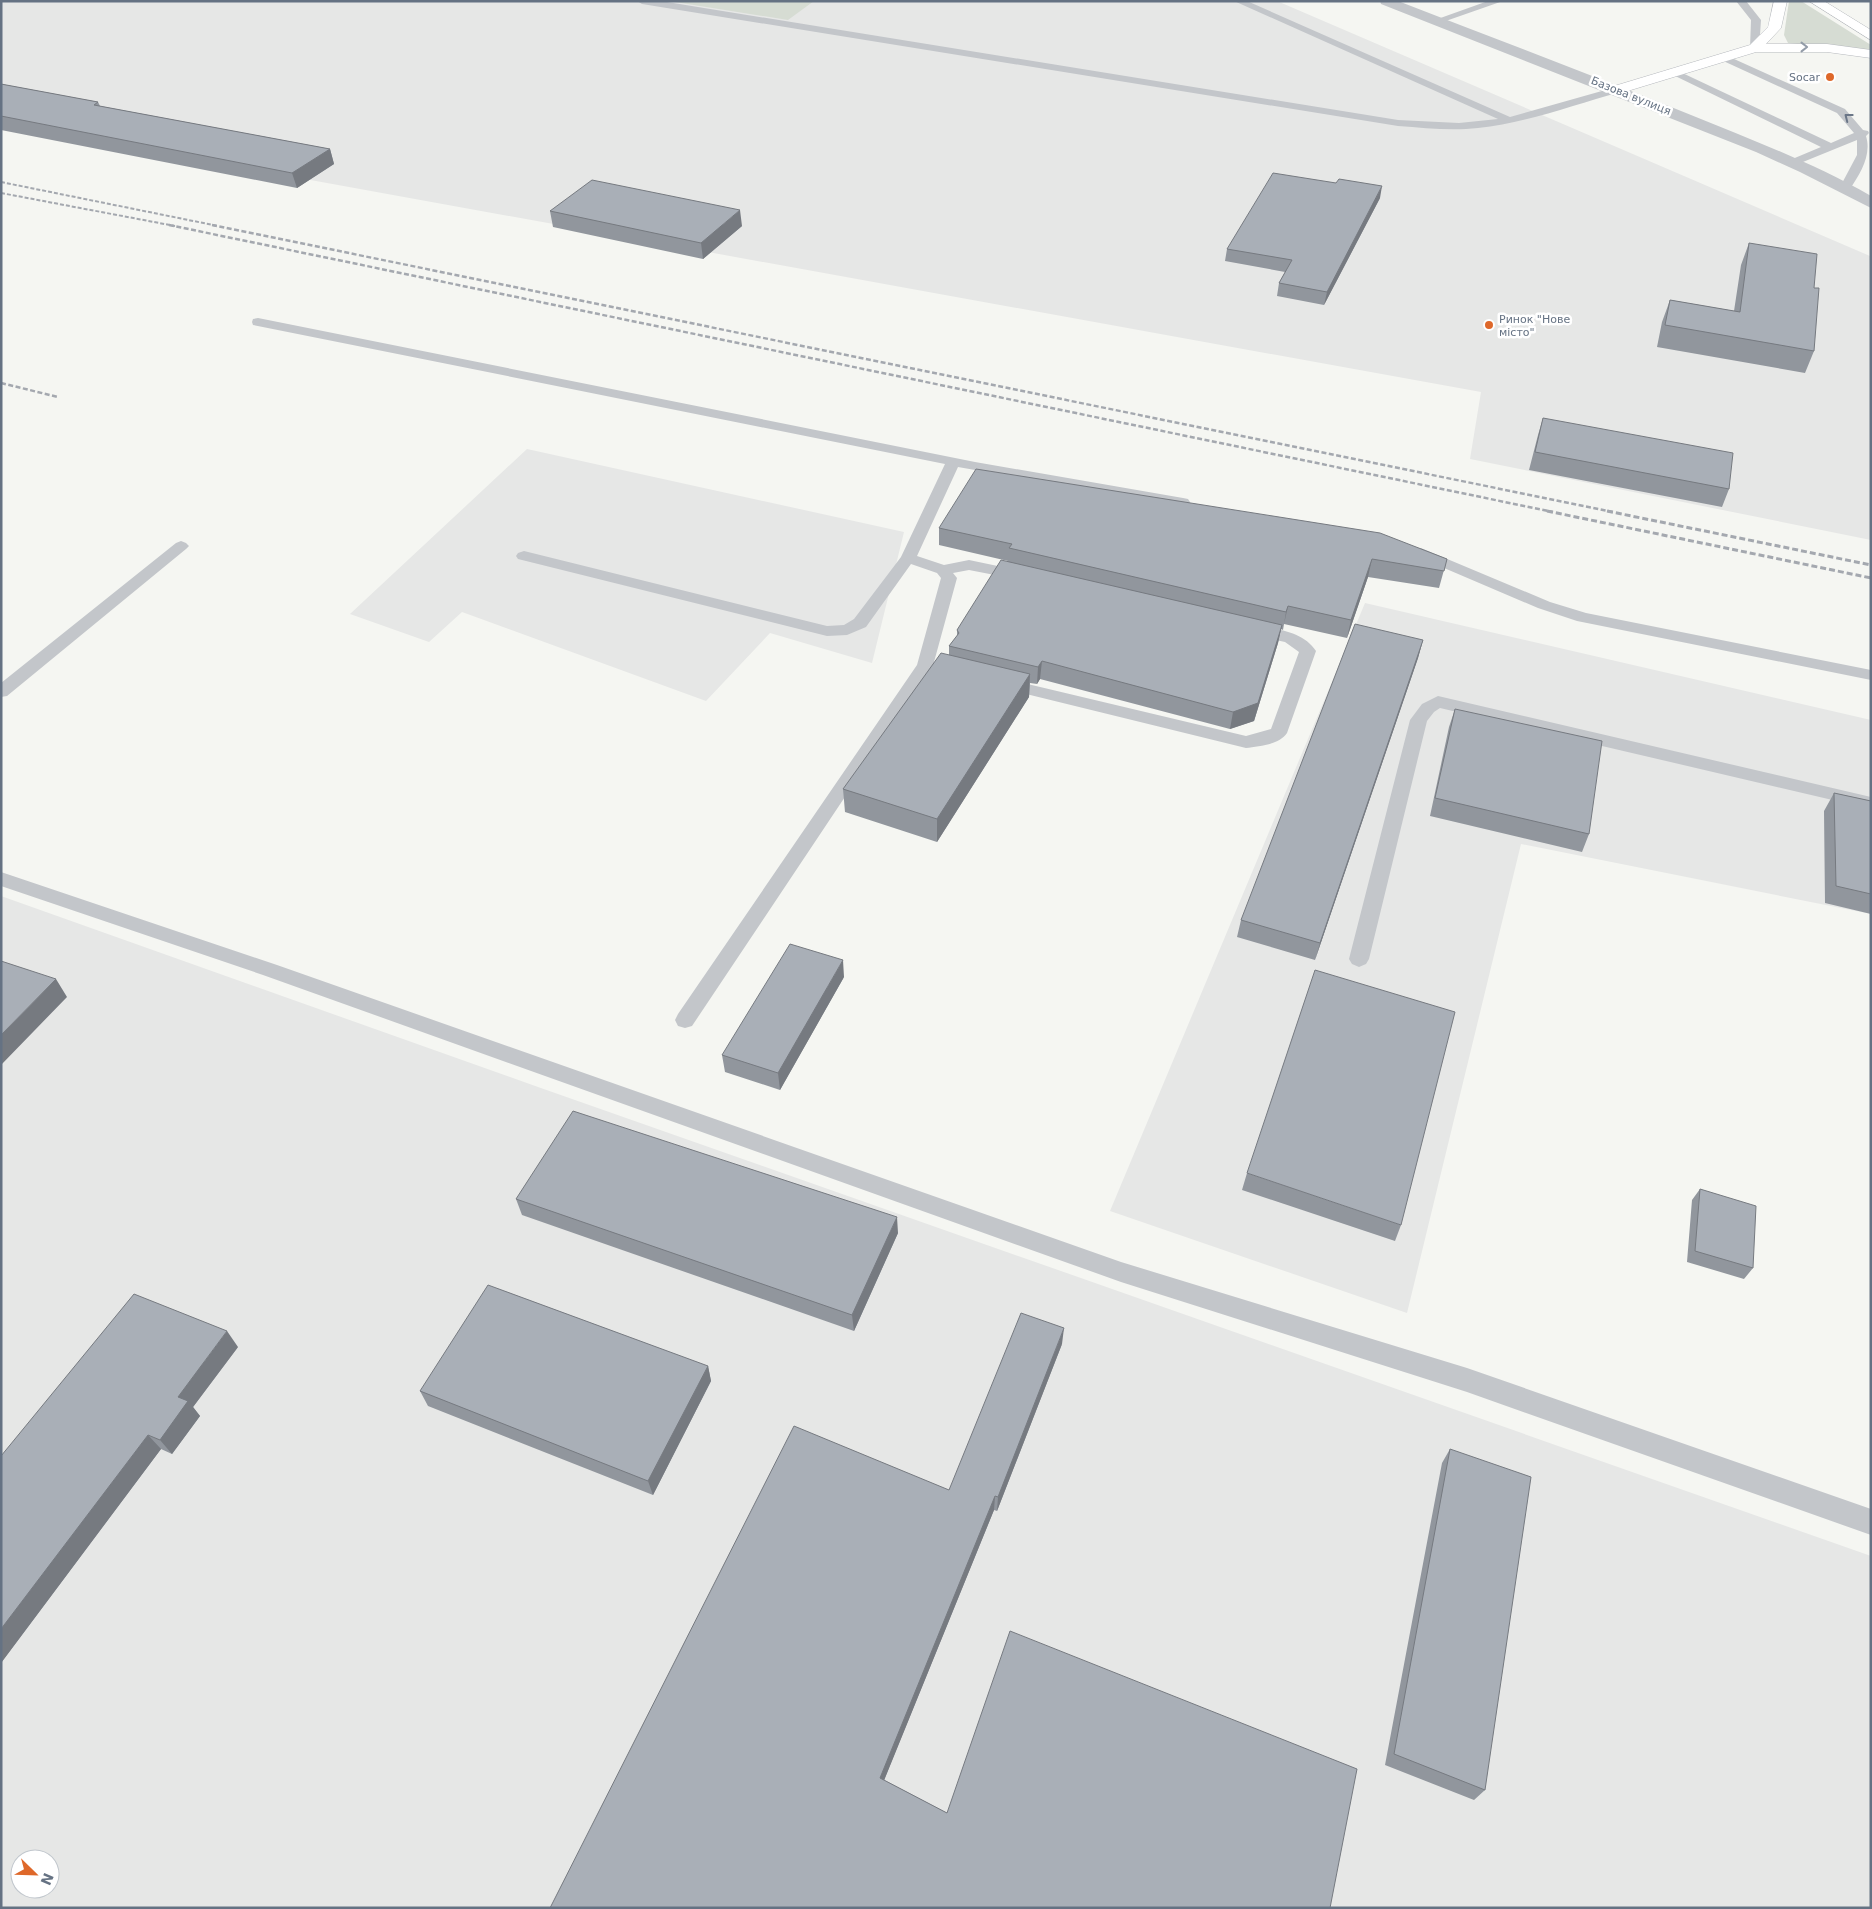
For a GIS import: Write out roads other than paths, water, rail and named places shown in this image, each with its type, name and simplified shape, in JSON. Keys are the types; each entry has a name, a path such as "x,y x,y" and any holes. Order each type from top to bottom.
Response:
{"main road":[{"path":"1755,48 1774,28 1780,1"},
{"path":"1815,1 1871,36"},
{"path":"1616,90 1755,48 1827,48 1871,54"}],"street":[{"name":"Базова вулиця","path":"1386,1 1616,90 1794,162 1846,187 1871,203"}],"lane":[{"path":"642,1 1398,123 1443,126 1478,125 1509,120 1616,90"},
{"path":"1239,1 1509,120"},
{"path":"1437,21 1498,1"},
{"path":"1741,1 1756,20 1755,48"},
{"path":"1724,57 1841,111 1854,121 1864,133 1867,147 1862,162 1846,187"},
{"path":"1672,72 1831,147"},
{"path":"1794,162 1864,133"},
{"path":"258,322 954,461 1198,505"},
{"path":"524,556 827,631 847,630 860,624 908,558 954,461"},
{"path":"1,692 181,546"},
{"path":"1407,547 1544,605 1583,617 1871,675"},
{"path":"908,558 943,570 977,566 1032,578"},
{"path":"685,1020 925,665 949,578 943,570"},
{"path":"925,665 1246,742 1264,739 1278,733 1308,651 1303,644 1288,638 1241,627"},
{"path":"1359,959 1419,720 1428,708 1438,702 1871,803"},
{"path":"1,879 270,970 1121,1272 1467,1380 1696,1458 1871,1522"}],"railway":[{"path":"1,182 218,226"},
{"path":"1,193 175,226"},
{"path":"169,225 1553,512"},
{"path":"212,225 1613,512"},
{"path":"1,383 58,397"},
{"path":"1547,511 1871,578"},
{"path":"1607,511 1871,565"}],"place":[{"name":"Socar","path":"1830,77"},
{"name":"Ринок \"Нове місто\"","path":"1489,325"}]}
